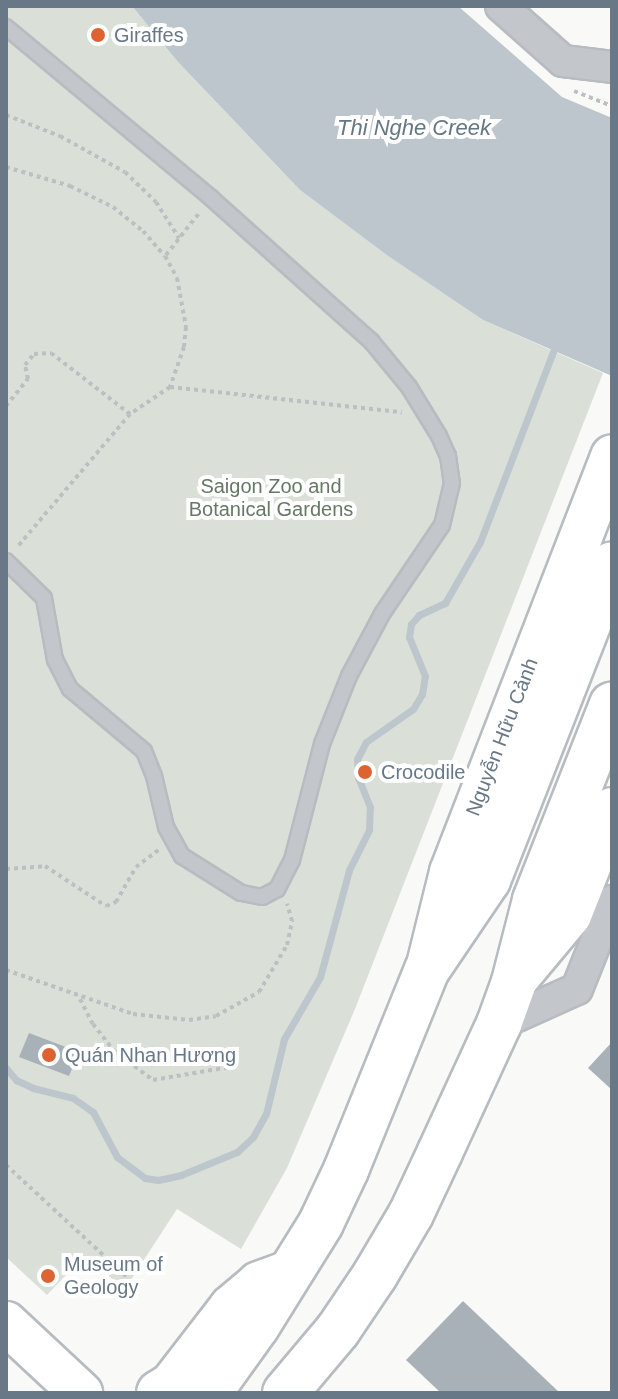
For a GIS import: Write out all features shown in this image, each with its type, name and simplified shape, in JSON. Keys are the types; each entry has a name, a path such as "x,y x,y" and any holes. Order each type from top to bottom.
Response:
{"main road":[{"name":"Nguyễn Hữu Cảnh","path":"214,1370 241,1299 259,1284 290,1273 346,1170 427,970 451,872 612,456"},
{"name":"Nguyễn Hữu Cảnh","path":"427,970 488,880 612,564"},
{"path":"285,1393 338,1330 411,1214 499,1024 514,982 535,900 612,705"},
{"path":"514,982 570,915 612,809"},
{"path":"6,1323 81,1393"},
{"path":"159,1393 214,1370"}],"street":[{"path":"501,6 563,61 612,67"},
{"path":"499,1024 577,989 612,901"}],"lane":[{"path":"6,27 350,319 391,363 426,415 451,470 448,511 435,538 382,614 349,676 322,744 292,860 277,889 262,897 241,893 194,865 172,841 144,751 70,689 55,660 44,598 37,587 6,561"}],"path":[{"path":"6,115 60,136 125,172 156,202 179,238"},
{"path":"6,167 70,186 113,207 143,231 165,256 182,292 186,327 179,367 170,387 130,414 16,548"},
{"path":"165,256 211,198"},
{"path":"6,406 28,379 25,365 34,354 51,353 130,414"},
{"path":"170,387 426,415"},
{"path":"6,869 45,866 100,905 111,905 119,898 136,867 172,841"},
{"path":"6,970 80,999 133,1014 189,1020 216,1016 245,1003 259,992 291,933 290,909 277,889"},
{"path":"80,999 93,1024 115,1052 153,1080 236,1066"},
{"path":"6,1165 127,1277"}],"green space":[{"name":"Saigon Zoo and Botanical Gardens","path":"6,6 132,6 178,62 300,190 388,256 483,320 603,373 355,1009 287,1168 241,1249 177,1209 125,1289 84,1256 47,1295 6,1257"}],"water":[{"name":"Thi Nghe Creek","path":"132,6 458,6 562,97 612,118 612,376 483,320 388,256 300,190 178,62"}],"building":[{"name":"Quán Nhan Hương","path":"29,1033 79,1052 69,1076 19,1057"},
{"path":"612,1042 612,1090 588,1068"},
{"path":"463,1301 560,1393 441,1393 406,1360"}],"waterway":[{"path":"6,1068 16,1080 33,1088 73,1098 93,1112 117,1157 145,1178 158,1180 181,1175 237,1152 253,1137 266,1114 284,1039 320,977 349,870 369,830 370,807 358,778 357,759 366,742 413,709 422,694 425,676 409,637 411,624 419,615 445,603 480,542 556,344"}],"place":[{"name":"Giraffes","path":"98,35"},
{"name":"Crocodile","path":"365,772"},
{"name":"Quán Nhan Hương","path":"49,1055"},
{"name":"Museum of Geology","path":"48,1276"}]}
